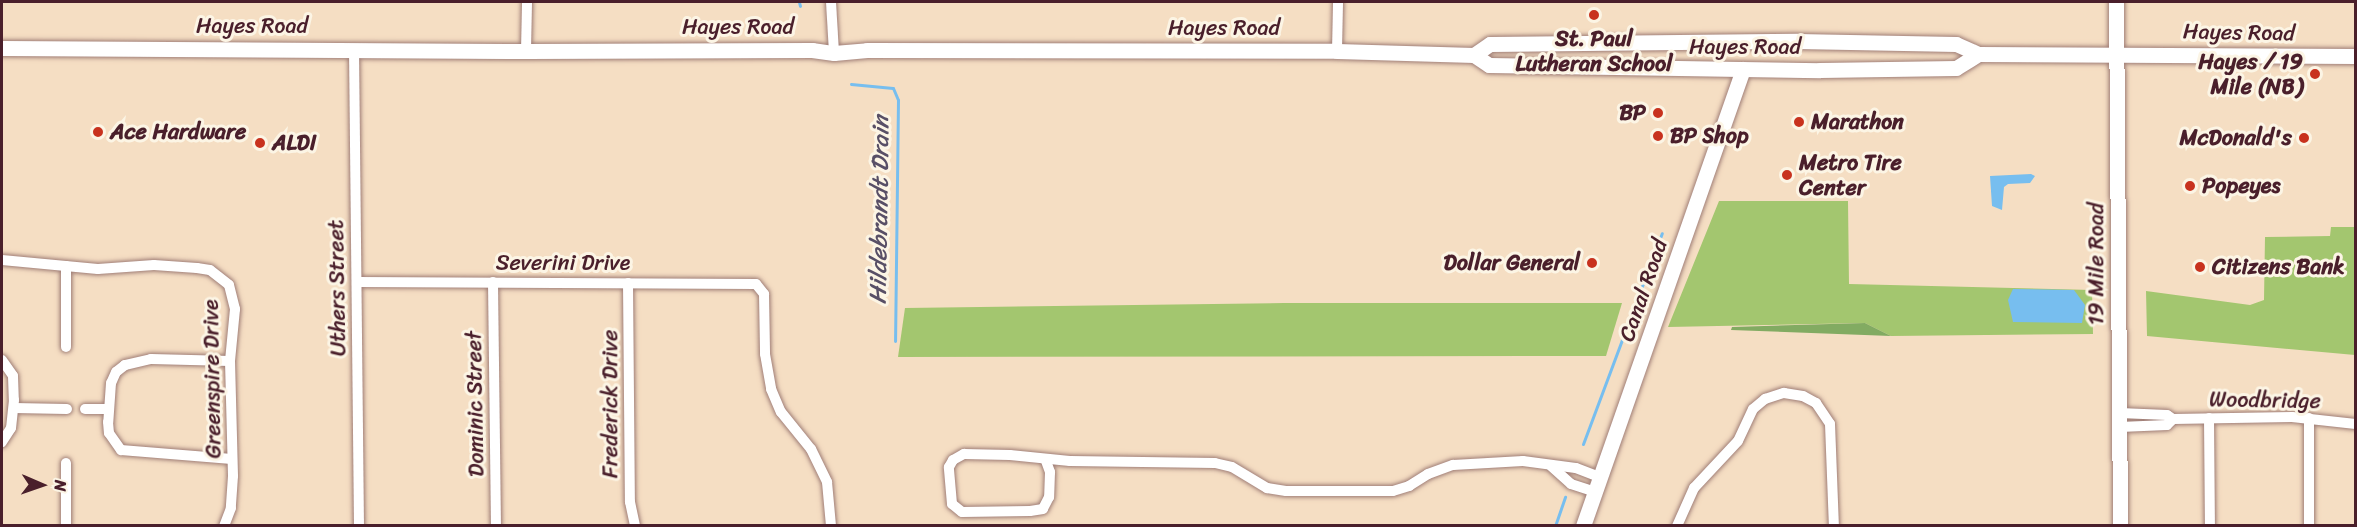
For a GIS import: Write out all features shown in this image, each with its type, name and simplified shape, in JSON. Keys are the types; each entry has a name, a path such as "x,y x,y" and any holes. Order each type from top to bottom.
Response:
{"street":[{"path":"526,51 527,2"},
{"path":"831,2 834,53"},
{"path":"1337,51 1338,2"},
{"name":"19 Mile Road","path":"2116,2 2120,525"},
{"path":"1640,69 1643,52 1652,41"},
{"path":"1829,70 1835,55 1833,41"},
{"name":"Hayes Road","path":"1474,55 1490,44 1833,41 1956,44 1978,54 2355,56"},
{"name":"Hayes Road","path":"2,48 812,50 834,53 867,51 1337,51 1474,55 1489,65 1829,70 1956,68 1978,54"},
{"name":"Uthers Street","path":"354,49 359,525"},
{"name":"Canal Road","path":"1583,525 1743,69"},
{"name":"Greenspire Drive","path":"2,260 98,269 154,265 210,270 229,285 235,309 230,361 231,508 224,525"},
{"path":"66,266 66,347"},
{"name":"Severini Drive","path":"357,282 756,284 764,294 768,380 781,412 811,449 828,482 831,525"},
{"name":"Dominic Street","path":"493,282 496,525"},
{"name":"Frederick Drive","path":"628,282 630,502 635,525"},
{"path":"230,361 151,359 125,365 116,372 111,383 108,409 109,433 121,450 232,459"},
{"path":"2,360 13,376 14,408 11,429 2,442"},
{"path":"1677,525 1694,488 1733,447 1748,416 1759,404 1784,393 1803,396 1816,403 1827,417 1832,431 1834,525"},
{"path":"14,408 67,409"},
{"path":"85,409 108,409"},
{"name":"Woodbridge","path":"2120,420 2167,415 2173,419 2308,418 2355,424"},
{"path":"2209,418 2210,525"},
{"path":"2308,418 2309,525"},
{"path":"1046,461 1050,472 1049,497 1043,509 962,512 952,504 949,467 952,460 959,456 1010,455 1046,461 1215,463 1232,467 1266,488 1286,491 1393,491 1453,465 1524,461 1576,468 1597,484"},
{"path":"66,464 66,525"},
{"path":"1550,465 1571,484 1597,484"}],"green space":[{"path":"1719,201 1848,201 1849,284 2092,290 2093,334 1891,336 1865,323 1668,327"},
{"path":"2331,227 2355,227 2355,355 2147,336 2146,291 2250,305 2264,300 2265,237 2330,236"},
{"path":"1284,303 1622,303 1606,356 898,357 905,308"},
{"path":"1865,323 1891,336 1731,330 1732,327"}],"water":[{"path":"2031,174 2035,176 2030,183 2008,184 2004,187 2002,210 1992,206 1990,176"},
{"path":"2013,289 2074,290 2085,305 2082,323 2013,322 2008,300"}],"waterway":[{"name":"Hildebrandt Drain","path":"799,2 800,6"},
{"name":"Hildebrandt Drain","path":"851,84 893,88 898,100 895,341"},
{"path":"1583,444 1662,233"},
{"path":"1555,526 1565,497"}],"place":[{"name":"St. Paul Lutheran School","path":"1594,15"},
{"name":"Hayes / 19 Mile (NB)","path":"2315,74"},
{"name":"BP","path":"1658,113"},
{"name":"Marathon","path":"1799,122"},
{"name":"Ace Hardware","path":"98,132"},
{"name":"BP Shop","path":"1658,136"},
{"name":"McDonald's","path":"2304,138"},
{"name":"ALDI","path":"260,143"},
{"name":"Metro Tire Center","path":"1787,175"},
{"name":"Popeyes","path":"2190,186"},
{"name":"Dollar General","path":"1592,263"},
{"name":"Citizens Bank","path":"2200,267"}]}
